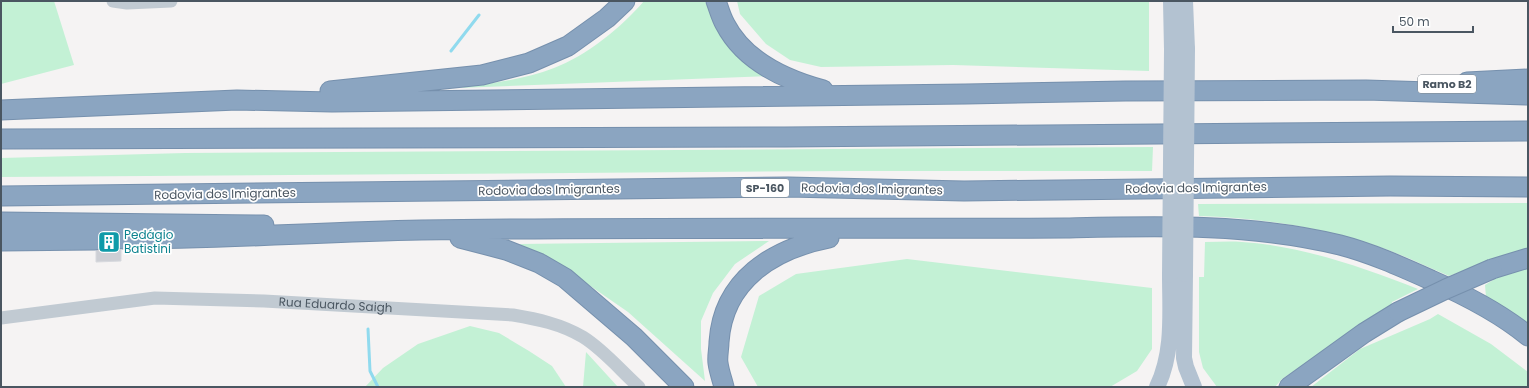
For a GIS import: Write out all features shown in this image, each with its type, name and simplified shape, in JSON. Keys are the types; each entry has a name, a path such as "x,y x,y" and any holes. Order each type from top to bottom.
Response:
{"highway":[{"path":"1,110 237,100 482,75 529,63 568,46 608,18 625,1"},
{"path":"716,1 725,25 742,47 759,62 802,84 844,95"},
{"name":"Ramo B2","path":"1366,90 1528,79"},
{"path":"237,100 332,102 1125,91 1366,90 1528,95"},
{"path":"1,139 785,137 1528,131"},
{"name":"Rodovia dos Imigrantes","path":"1,196 788,187 964,191 1390,186 1528,187"},
{"path":"1,222 208,223 291,226 300,233"},
{"path":"122,239 208,239 300,233 421,230 871,229 1155,226 1220,228 1274,232 1342,246 1411,270 1466,296 1528,336"},
{"path":"724,387 718,362 720,326 730,299 747,277 775,255 805,242 871,229"},
{"path":"421,230 471,240 506,250 539,263 565,278 634,337 684,387"},
{"path":"1,241 95,240"},
{"path":"1289,387 1364,333 1398,312 1492,269 1528,258"}],"main road":[{"path":"1170,1 1179,49"},
{"path":"1185,1 1179,49 1178,274 1184,358 1194,387"},
{"path":"1157,387 1164,370 1168,351 1178,274"}],"street":[{"path":"112,1 127,3 171,1"},
{"name":"Rua Eduardo Saigh","path":"4,320 155,298 264,301 513,315 539,319 557,325 583,337 605,355 639,387"}],"green space":[{"path":"1,1 54,1 74,65 1,84"},
{"path":"644,1 705,1 716,27 770,76 458,88 519,78 543,72 566,63 603,40 625,21"},
{"path":"737,1 1149,1 1149,71 953,65 821,67 790,60 766,44 740,14"},
{"path":"1153,147 1152,171 848,171 1,177 1,158 185,153"},
{"path":"1528,203 1528,253 1476,266 1449,276 1380,247 1328,232 1264,221 1199,216 1198,204"},
{"path":"769,241 735,264 713,293 701,321 701,349 705,381 628,312 560,265 519,244"},
{"path":"1205,242 1237,242 1264,244 1287,248 1332,259 1418,289 1392,302 1391,306 1282,379 1275,387 1217,387 1203,368 1199,352 1199,277 1204,277"},
{"path":"907,259 1152,288 1152,349 1137,371 1110,387 758,387 741,357 759,296 796,274"},
{"path":"1528,268 1528,325 1486,297 1485,285 1498,277"},
{"path":"1438,314 1491,344 1528,372 1528,387 1311,387 1360,349 1430,319"},
{"path":"470,326 499,333 529,351 552,366 566,387 365,387 383,368 418,344"},
{"path":"586,352 618,387 583,387"}],"building":[{"path":"104,234 113,234 113,244 121,250 121,261 96,262 96,251 105,245 106,240"}],"waterway":[{"path":"451,51 479,15"},
{"path":"368,329 370,371 378,387"}],"tunnel":[{"path":"95,240 123,239"}],"place":[{"name":"Pedágio Batistini","path":"109,242"}]}
